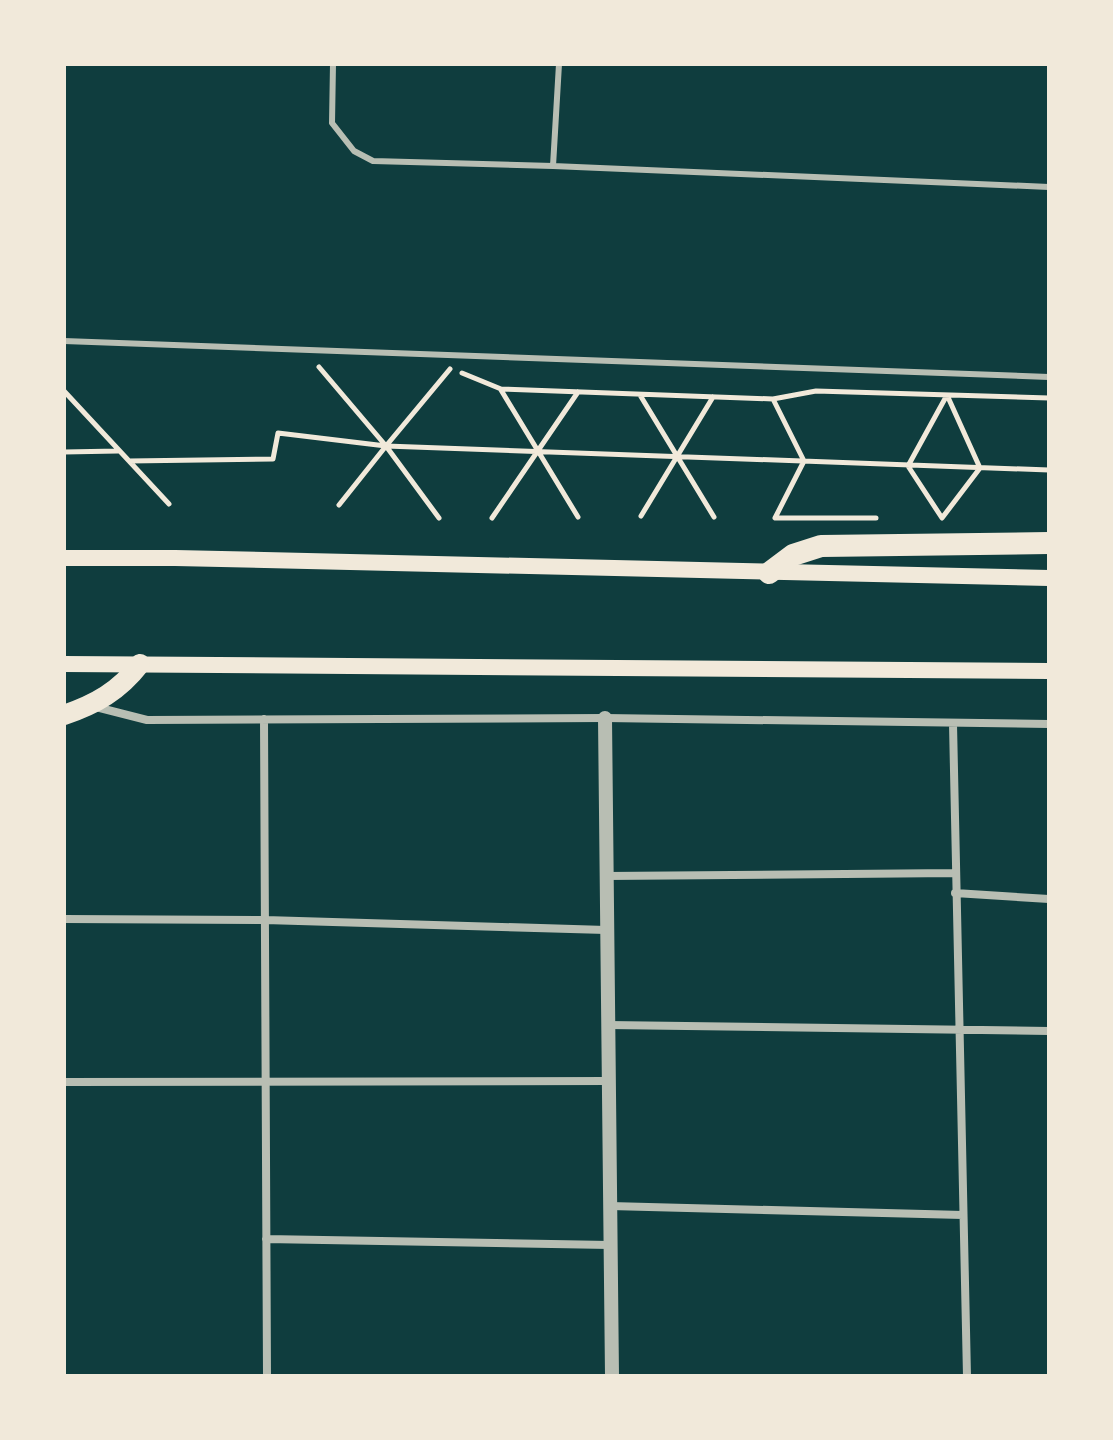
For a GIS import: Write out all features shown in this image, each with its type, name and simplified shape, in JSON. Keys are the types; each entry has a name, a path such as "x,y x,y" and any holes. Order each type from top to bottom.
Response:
{"highway":[{"path":"769,573 793,555 821,546 1049,543"}],"main road":[{"path":"64,558 1049,578"},
{"path":"64,664 1049,671"},
{"path":"64,715 92,706 119,688 140,664"}],"street":[{"path":"92,706 147,720 605,718 1049,724"},
{"path":"605,718 612,1376"},
{"path":"264,719 267,1376"},
{"path":"953,724 967,1376"},
{"path":"606,876 955,873"},
{"path":"955,893 1049,899"},
{"path":"64,919 265,920 606,930"},
{"path":"608,1025 1049,1031"},
{"path":"64,1082 608,1081"},
{"path":"610,1206 963,1215"},
{"path":"266,1239 610,1245"}],"lane":[{"path":"333,64 332,123 354,151 373,161 1049,187"},
{"path":"553,166 559,64"},
{"path":"64,341 1049,377"}],"path":[{"path":"303,366 334,367"},
{"path":"319,367 386,446 439,518"},
{"path":"436,368 451,368 501,389 773,399 816,391 1049,398"},
{"path":"339,505 451,368"},
{"path":"501,389 578,517"},
{"path":"64,391 169,504"},
{"path":"492,518 578,392"},
{"path":"640,394 714,517"},
{"path":"908,466 947,395"},
{"path":"947,395 980,468"},
{"path":"641,516 713,397"},
{"path":"773,399 804,461"},
{"path":"129,461 273,459 278,433 386,446 1049,470"},
{"path":"64,452 119,451"},
{"path":"775,518 804,461"},
{"path":"908,466 942,518 980,468"}]}
